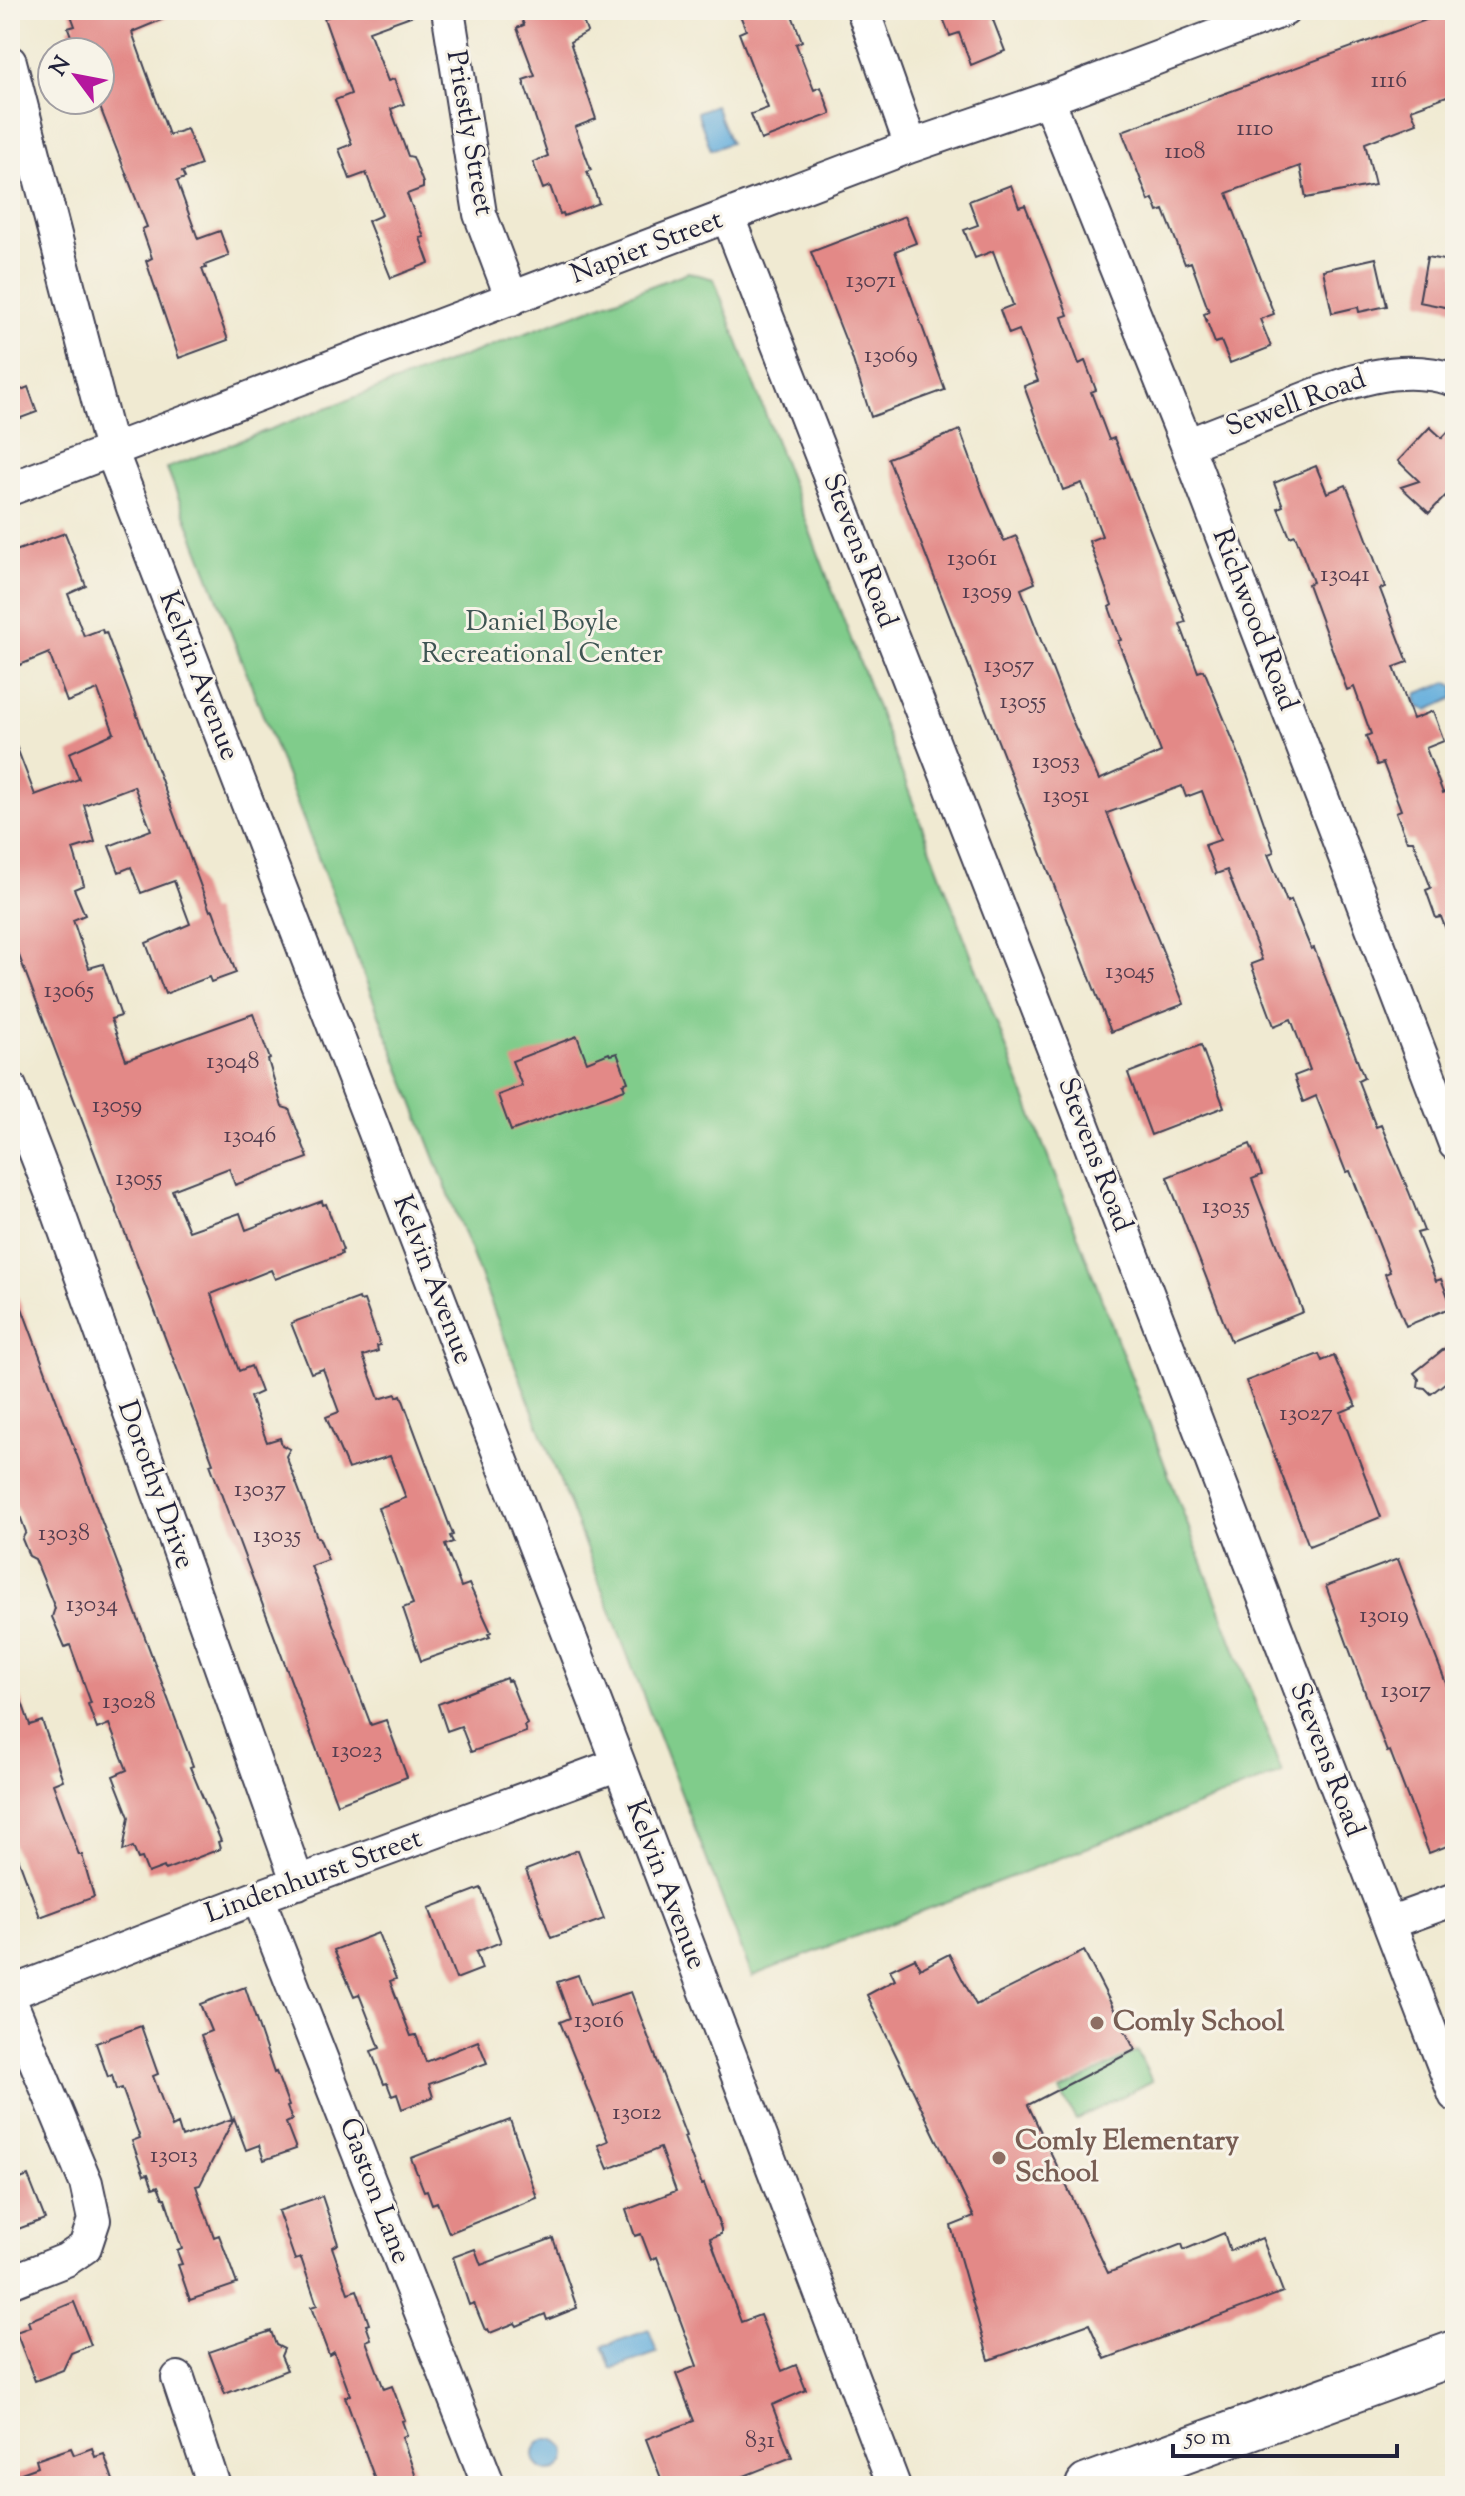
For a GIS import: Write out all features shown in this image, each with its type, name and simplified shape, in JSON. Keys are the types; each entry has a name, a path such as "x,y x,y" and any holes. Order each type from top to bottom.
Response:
{"main road":[{"path":"1088,2486 1455,2353"}],"street":[{"name":"Priestly Street","path":"448,10 480,214 512,299"},
{"path":"863,10 911,146"},
{"name":"Napier Street","path":"10,489 911,146 1048,99 1284,10"},
{"name":"Kelvin Avenue","path":"10,62 111,450 619,1764 894,2486"},
{"name":"Richwood Road","path":"1048,99 1187,445 1455,1144"},
{"name":"Stevens Road","path":"728,217 1061,1068 1455,2095"},
{"name":"Sewell Road","path":"1187,445 1344,383 1376,375 1410,371 1455,380"},
{"name":"Dorothy Drive","path":"10,1087 54,1200 298,1883"},
{"name":"Lindenhurst Street","path":"10,1993 258,1897 619,1764"},
{"name":"Gaston Lane","path":"258,1897 489,2486"},
{"path":"1389,1923 1455,1899"},
{"path":"10,2000 86,2183 94,2220 85,2247 66,2260 10,2282"},
{"path":"178,2378 214,2486"}],"green space":[{"name":"Daniel Boyle Recreational Center","path":"688,272 714,279 1282,1773 752,1976 167,468"},
{"path":"1137,2051 1152,2081 1076,2120 1060,2091"}],"water":[{"path":"715,105 730,143 711,150 697,112"},
{"path":"1447,682 1455,687 1454,698 1428,710 1418,707 1418,693"},
{"path":"649,2330 657,2353 611,2369 603,2346"},
{"path":"550,2439 561,2444 566,2455 561,2466 550,2471 539,2466 534,2455 539,2444"}],"building":[{"path":"69,10 185,10 132,32 169,135 187,129 201,165 182,172 185,178 177,181 198,239 220,231 229,256 202,269 228,340 179,358 146,261 152,258 142,229 147,227 104,116 116,116 116,36 71,36 68,28 75,26"},
{"path":"347,10 419,10 419,13 369,31 388,81 394,79 404,104 391,109 408,156 413,157 423,183 423,188 407,194 424,237 420,238 429,263 391,278 368,221 382,215 366,173 350,179 339,149 352,144 335,100 351,94 324,18"},
{"path":"518,10 579,10 587,32 570,42 596,119 575,127 599,203 564,216 560,214 550,186 543,189 533,162 548,156 523,80 535,76 517,28 524,25"},
{"path":"738,10 790,10 802,41 796,44 814,90 821,87 831,114 761,140 751,114 768,108 739,33 746,30"},
{"path":"940,10 1014,10 993,20 1005,51 971,65 959,33 950,36"},
{"path":"1445,13 1447,20 1455,17 1455,93 1411,109 1417,123 1365,143 1375,185 1306,198 1300,166 1227,193 1274,314 1260,319 1271,347 1230,363 1221,341 1215,343 1204,314 1209,312 1191,262 1185,264 1164,210 1158,212 1153,199 1149,201 1122,131"},
{"path":"1011,185 1019,207 1025,205 1048,262 1068,315 1062,317 1079,364 1085,361 1096,390 1091,392 1109,440 1114,438 1186,622 1180,624 1198,672 1204,670 1247,774 1274,852 1268,854 1287,902 1291,900 1311,949 1314,948 1364,1078 1358,1081 1376,1127 1381,1125 1409,1192 1424,1231 1417,1233 1436,1281 1441,1279 1452,1307 1406,1326 1385,1274 1390,1272 1316,1096 1303,1102 1294,1076 1310,1070 1291,1019 1274,1026 1251,964 1262,960 1227,870 1216,874 1205,845 1220,840 1202,791 1186,797 1182,786 1107,813 1184,1004 1111,1032 888,458 960,430 1004,541 1016,536 1035,583 1021,589 1071,718 1099,780 1161,752 1118,641 1121,640 1109,607 1112,605 1089,541 1102,536 1082,483 1063,490 1024,386 1038,381 1019,330 1009,334 1000,310 1013,305 993,251 975,258 964,230 978,225 969,201"},
{"path":"905,216 916,243 895,251 945,390 871,417 851,354 811,252"},
{"path":"1427,257 1455,262 1455,309 1419,302"},
{"path":"1376,258 1387,306 1359,312 1358,307 1332,313 1323,270"},
{"path":"28,387 37,412 10,422 10,395"},
{"path":"1455,424 1455,486 1429,513 1401,487 1419,481 1398,461 1430,427 1442,438"},
{"path":"1316,466 1327,493 1346,485 1385,587 1380,589 1408,662 1394,667 1413,719 1433,711 1444,741 1426,748 1443,793 1455,788 1455,947 1441,917 1436,918 1426,890 1431,888 1413,841 1407,841 1396,812 1401,810 1383,763 1377,765 1366,736 1371,734 1354,687 1347,690 1308,584 1313,582 1295,535 1290,537 1278,508 1283,506 1274,483"},
{"path":"65,533 86,586 68,594 84,636 102,629 103,633 106,632 236,973 211,982 209,977 165,994 146,943 190,924 174,881 141,893 131,867 119,872 109,846 151,830 134,786 84,805 95,842 73,849 84,885 74,889 85,915 73,920 89,968 103,964 121,1016 111,1019 126,1060 253,1014 270,1059 282,1107 289,1109 308,1158 235,1185 229,1168 172,1190 189,1231 240,1213 246,1230 322,1201 323,1205 326,1204 343,1250 342,1254 275,1279 271,1270 211,1294 239,1371 251,1366 261,1392 250,1397 267,1442 280,1438 282,1445 290,1449 286,1456 328,1560 311,1566 371,1725 386,1720 407,1777 337,1804 210,1464 213,1463 10,932 10,735 35,795 79,779 69,753 114,733 98,690 67,702 49,653 10,669 10,553"},
{"path":"577,1036 587,1062 617,1053 628,1082 623,1084 625,1089 511,1131 498,1095 522,1086 512,1061"},
{"path":"1201,1045 1224,1107 1151,1135 1128,1073"},
{"path":"1250,1144 1262,1175 1252,1179 1303,1312 1231,1341 1167,1177"},
{"path":"10,1284 13,1284 193,1766 190,1767 221,1841 218,1842 220,1849 165,1870 164,1867 148,1873 133,1847 123,1851 129,1817 113,1776 127,1770 109,1724 97,1729 70,1645 65,1647 52,1617 55,1608 35,1559 29,1556 22,1539 26,1532 10,1489"},
{"path":"359,1298 360,1301 364,1300 380,1345 377,1346 378,1351 363,1356 379,1399 401,1395 453,1535 450,1536 453,1542 445,1545 461,1587 469,1584 491,1632 488,1634 490,1637 421,1661 403,1608 413,1604 378,1508 406,1498 390,1456 348,1469 326,1417 339,1412 323,1369 311,1373 291,1323"},
{"path":"1455,1340 1455,1375 1431,1394 1425,1388 1418,1387 1419,1379 1414,1373"},
{"path":"1319,1354 1322,1361 1334,1356 1356,1406 1341,1412 1381,1517 1309,1546 1246,1381"},
{"path":"1398,1559 1455,1707 1455,1843 1429,1853 1390,1751 1387,1752 1326,1586"},
{"path":"13,1677 30,1725 42,1721 63,1780 53,1784 79,1855 82,1855 94,1897 40,1917 10,1836 10,1678"},
{"path":"506,1678 510,1680 527,1724 524,1726 526,1732 471,1752 461,1726 447,1731 438,1704"},
{"path":"578,1850 604,1919 551,1938 526,1870"},
{"path":"481,1888 501,1942 476,1952 482,1969 456,1979 429,1908"},
{"path":"378,1933 396,1979 390,1981 411,2036 416,2035 426,2062 478,2041 487,2063 429,2084 433,2097 402,2109 397,2094 392,2096 387,2083 384,2084 371,2051 380,2048 359,1994 354,1996 334,1950"},
{"name":"Comly Elementary School","path":"1084,1951 1135,2050 1028,2105 1108,2273 1182,2244 1184,2250 1224,2233 1230,2251 1262,2238 1283,2292 1105,2359 1089,2324 989,2360 951,2226 974,2217 867,1995 895,1980 890,1970 915,1958 920,1969 949,1954 976,2005"},
{"path":"578,1975 590,2005 631,1992 721,2229 721,2234 710,2238 741,2322 760,2315 782,2371 796,2365 806,2390 772,2405 792,2457 719,2486 664,2486 646,2439 694,2421 676,2374 697,2366 657,2257 651,2260 641,2234 635,2236 626,2210 676,2191 660,2148 608,2169 598,2145 608,2141 560,2022 570,2018 557,1982"},
{"path":"245,1987 274,2073 289,2106 292,2120 286,2123 296,2149 264,2160 259,2145 246,2150 234,2118 200,2185 196,2186 214,2237 219,2235 237,2284 190,2300 178,2265 182,2264 177,2251 182,2249 165,2198 158,2186 153,2188 148,2174 144,2175 132,2141 140,2138 122,2088 116,2090 112,2075 108,2077 96,2043 141,2026 158,2074 153,2076 172,2127 178,2124 182,2137 232,2119 201,2035 211,2031 200,2004"},
{"path":"510,2120 537,2198 449,2233 437,2202 432,2204 427,2190 424,2191 411,2158"},
{"path":"28,2176 45,2219 10,2232 10,2183"},
{"path":"322,2196 338,2244 332,2247 348,2293 357,2290 369,2324 366,2325 371,2339 366,2341 384,2389 392,2386 405,2420 402,2421 407,2435 402,2437 419,2486 385,2486 376,2482 345,2397 350,2395 334,2352 329,2355 311,2307 317,2305 301,2258 295,2260 278,2211"},
{"path":"553,2238 577,2308 547,2320 545,2314 517,2326 515,2323 490,2333 488,2329 485,2330 474,2303 469,2305 453,2257 475,2249 481,2265"},
{"path":"74,2302 91,2345 71,2353 63,2370 35,2381 16,2332 30,2327 28,2321"},
{"path":"271,2331 276,2345 284,2349 281,2356 287,2370 225,2394 209,2352"},
{"path":"71,2448 74,2455 92,2448 95,2457 104,2454 115,2486 10,2486 10,2477 38,2467 36,2460"}],"place":[{"name":"Comly School","path":"1097,2023"},
{"name":"Comly Elementary School","path":"999,2158"}]}
